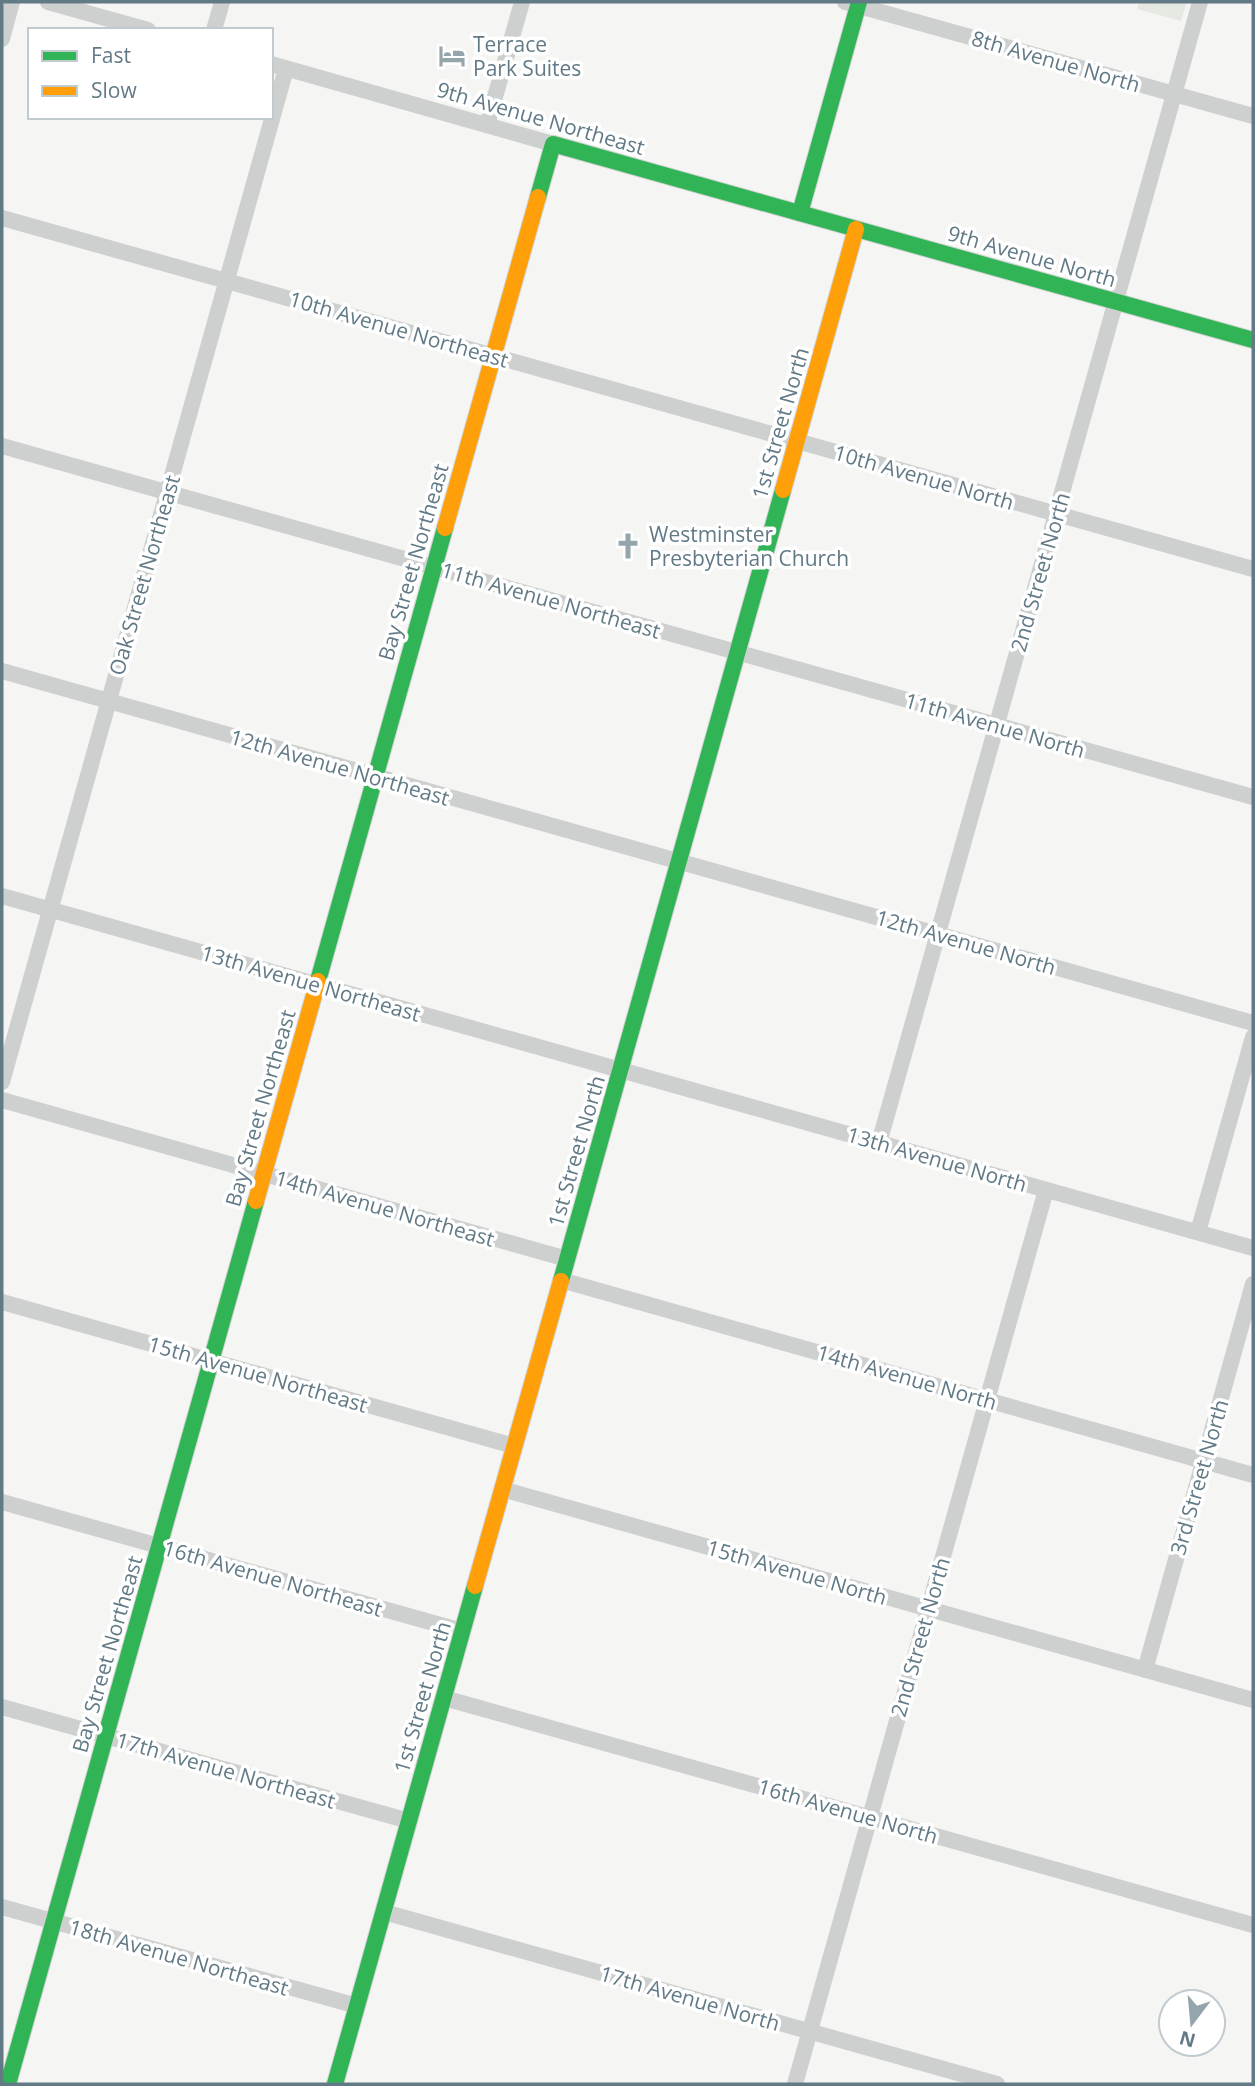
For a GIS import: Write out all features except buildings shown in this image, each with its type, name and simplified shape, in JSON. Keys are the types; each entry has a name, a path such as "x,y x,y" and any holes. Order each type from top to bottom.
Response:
{"street":[{"path":"2,39 12,2"},
{"path":"48,2 141,28"},
{"path":"215,28 222,2"},
{"path":"487,125 522,2"},
{"name":"2nd Street North","path":"879,1143 1200,2"},
{"path":"800,213 854,3"},
{"name":"8th Avenue North","path":"854,3 1253,116"},
{"name":"9th Avenue Northeast","path":"279,66 800,213"},
{"name":"Oak Street Northeast","path":"273,91 279,66"},
{"name":"Oak Street Northeast","path":"2,1082 227,281 266,119"},
{"name":"Bay Street Northeast","path":"8,2084 553,144"},
{"name":"9th Avenue North","path":"800,213 1253,340"},
{"name":"10th Avenue Northeast","path":"2,218 797,441"},
{"name":"1st Street North","path":"335,2084 856,229"},
{"name":"10th Avenue North","path":"797,441 1253,569"},
{"name":"11th Avenue Northeast","path":"2,446 737,652"},
{"name":"11th Avenue North","path":"737,652 1253,797"},
{"name":"12th Avenue Northeast","path":"2,671 679,862"},
{"name":"12th Avenue North","path":"679,862 1253,1023"},
{"name":"13th Avenue Northeast","path":"2,896 620,1070"},
{"path":"1198,1232 1253,1037"},
{"name":"13th Avenue North","path":"620,1070 1253,1248"},
{"name":"14th Avenue Northeast","path":"2,1100 567,1259"},
{"name":"2nd Street North","path":"794,2084 1046,1190"},
{"name":"14th Avenue North","path":"561,1280 1253,1475"},
{"name":"3rd Street North","path":"1145,1670 1253,1284"},
{"name":"15th Avenue Northeast","path":"2,1302 514,1446"},
{"name":"15th Avenue North","path":"502,1489 1253,1700"},
{"name":"16th Avenue Northeast","path":"2,1502 463,1631"},
{"name":"16th Avenue North","path":"444,1698 1253,1924"},
{"name":"17th Avenue Northeast","path":"2,1707 409,1821"},
{"name":"18th Avenue Northeast","path":"2,1907 357,2006"},
{"name":"17th Avenue North","path":"384,1912 997,2084"}],"shaded area":[{"path":"1139,2 1187,2 1181,21 1137,9"}],"traffic: fast":[{"path":"800,213 859,2"},
{"path":"538,197 553,144 1253,340"},
{"path":"561,1281 783,490"},
{"path":"318,981 445,528"},
{"path":"8,2084 256,1201"},
{"path":"335,2084 475,1586"}],"traffic: slow":[{"path":"445,528 538,197"},
{"path":"783,490 856,229"},
{"path":"256,1201 318,981"},
{"path":"475,1586 561,1281"}],"place":[{"name":"Terrace Park Suites","path":"452,56"},
{"name":"Westminster Presbyterian Church","path":"628,546"}]}
